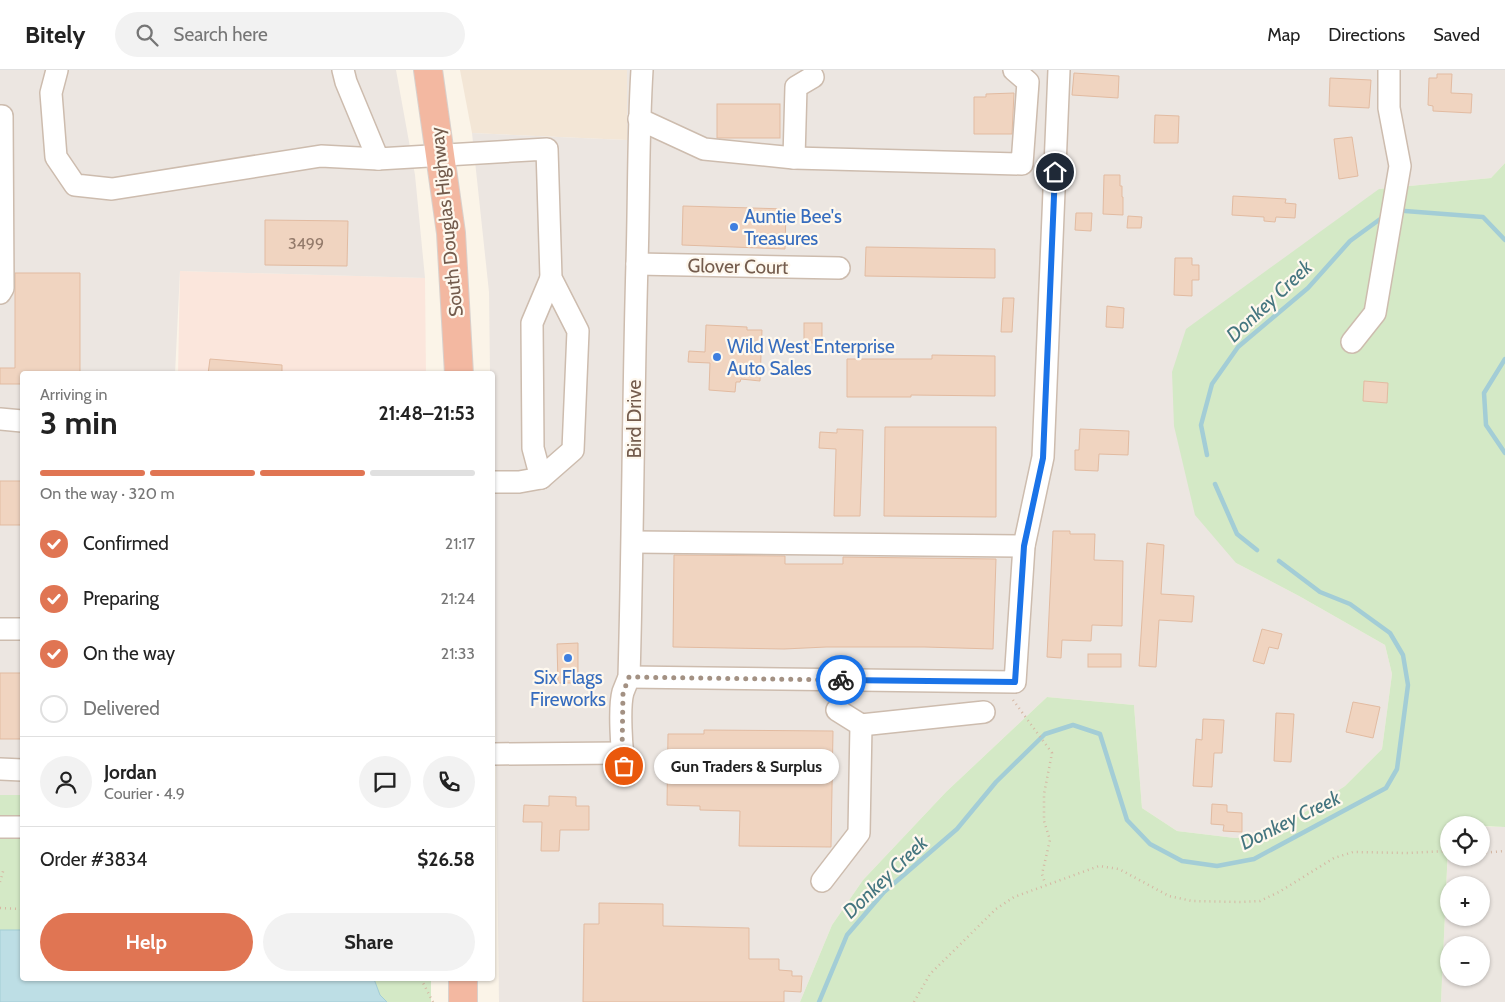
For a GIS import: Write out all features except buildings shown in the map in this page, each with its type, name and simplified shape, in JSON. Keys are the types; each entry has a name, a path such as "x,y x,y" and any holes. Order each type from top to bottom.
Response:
{"highway":[{"name":"South Douglas Highway","path":"428,70 452,233 459,371"},
{"path":"463,981 464,1002"}],"street":[{"path":"57,70 51,93 56,157 75,185 112,189 321,156 378,160 547,149 551,278 532,323 533,448 541,478"},
{"path":"343,70 346,82 378,160"},
{"name":"Bird Drive","path":"495,754 623,760 623,693 629,677 633,542 639,119 642,70"},
{"path":"639,119 704,149 794,158 1022,164 1028,82 1014,70"},
{"path":"629,677 1015,682 1024,546 1043,458 1059,70"},
{"path":"1352,342 1374,314 1400,166 1390,108 1389,70"},
{"path":"794,158 796,87 813,77"},
{"path":"0,116 2,116 3,288 0,293"},
{"name":"Glover Court","path":"637,264 839,268"},
{"path":"495,482 519,482 541,478 573,450 578,332 551,278"},
{"path":"0,419 20,421"},
{"path":"633,542 1024,546"},
{"path":"0,629 20,629"},
{"path":"837,710 862,725 984,712"},
{"path":"822,881 859,833 862,725"},
{"path":"0,769 20,770"},
{"path":"0,827 20,828"}],"path":[{"path":"1015,682 1011,698 1052,753 1044,794 1044,821 1050,840 1042,874 1045,884"},
{"path":"914,1002 930,974 996,908 1014,897 1045,884 1099,866 1119,869 1169,896 1192,901 1250,902 1260,901 1279,892 1334,858 1353,852 1440,851"},
{"path":"1490,852 1505,851"},
{"path":"0,882 4,868"},
{"path":"0,908 20,909"},
{"path":"422,981 432,1002"}],"shaded area":[{"path":"0,70 396,70 415,175 425,278 180,271 175,371 20,371 20,795 0,795"},
{"path":"460,70 627,70 627,140 472,133"},
{"path":"627,70 1505,70 1505,163 1491,178 1379,189 1236,563 1385,645 1392,674 1382,749 1345,786 1270,835 1235,838 1177,831 1142,808 1134,705 1047,697 946,792 863,880 832,925 800,1002 499,1002 495,685 495,371 490,371 489,292 472,133 627,140"},
{"path":"180,271 425,278 426,371 178,371"},
{"path":"1490,827 1505,827 1505,1002 1441,1002 1442,986 1490,986 1490,936 1444,936 1444,926 1490,926 1490,876 1447,876 1447,866 1490,866"}],"green space":[{"path":"1505,163 1505,827 1490,826 1490,816 1440,816 1440,866 1447,866 1447,876 1440,876 1440,926 1444,926 1444,936 1440,936 1441,1002 800,1002 832,925 863,880 946,792 1047,697 1134,705 1142,808 1177,831 1235,838 1270,835 1345,786 1382,749 1392,674 1385,645 1236,563 1195,515 1174,426 1172,372 1186,329 1379,189 1491,178"},
{"path":"0,795 20,795 20,981 431,981 431,1002 0,1002"}],"water":[{"path":"0,930 20,930 20,981 375,981 380,995 387,1002 0,1002"}],"waterway":[{"name":"Donkey Creek","path":"1405,211 1483,217 1505,240"},
{"name":"Donkey Creek","path":"1207,455 1201,425 1212,384 1238,347 1308,288 1350,241 1383,217"},
{"name":"Donkey Creek","path":"1505,359 1484,393 1486,425 1505,453"},
{"name":"Donkey Creek","path":"1215,484 1237,534 1257,550"},
{"name":"Donkey Creek","path":"819,1002 847,935 884,892 957,829 996,782 1045,734 1073,725 1100,734 1127,820 1150,844 1182,861 1217,866 1254,859 1386,788 1397,769 1408,685 1403,655 1390,633 1350,604 1320,592 1279,561"}],"way so far":[{"path":"624,766 622,753 623,693 629,677 841,680"}],"place":[{"name":"Auntie Bee's Treasures","path":"734,227"},
{"name":"Wild West Enterprise Auto Sales","path":"717,357"},
{"name":"Six Flags Fireworks","path":"568,658"},
{"name":"Gun Traders & Surplus","path":"624,766"}],"route":[{"path":"841,680 1015,682 1024,546 1043,458 1055,172"}]}
